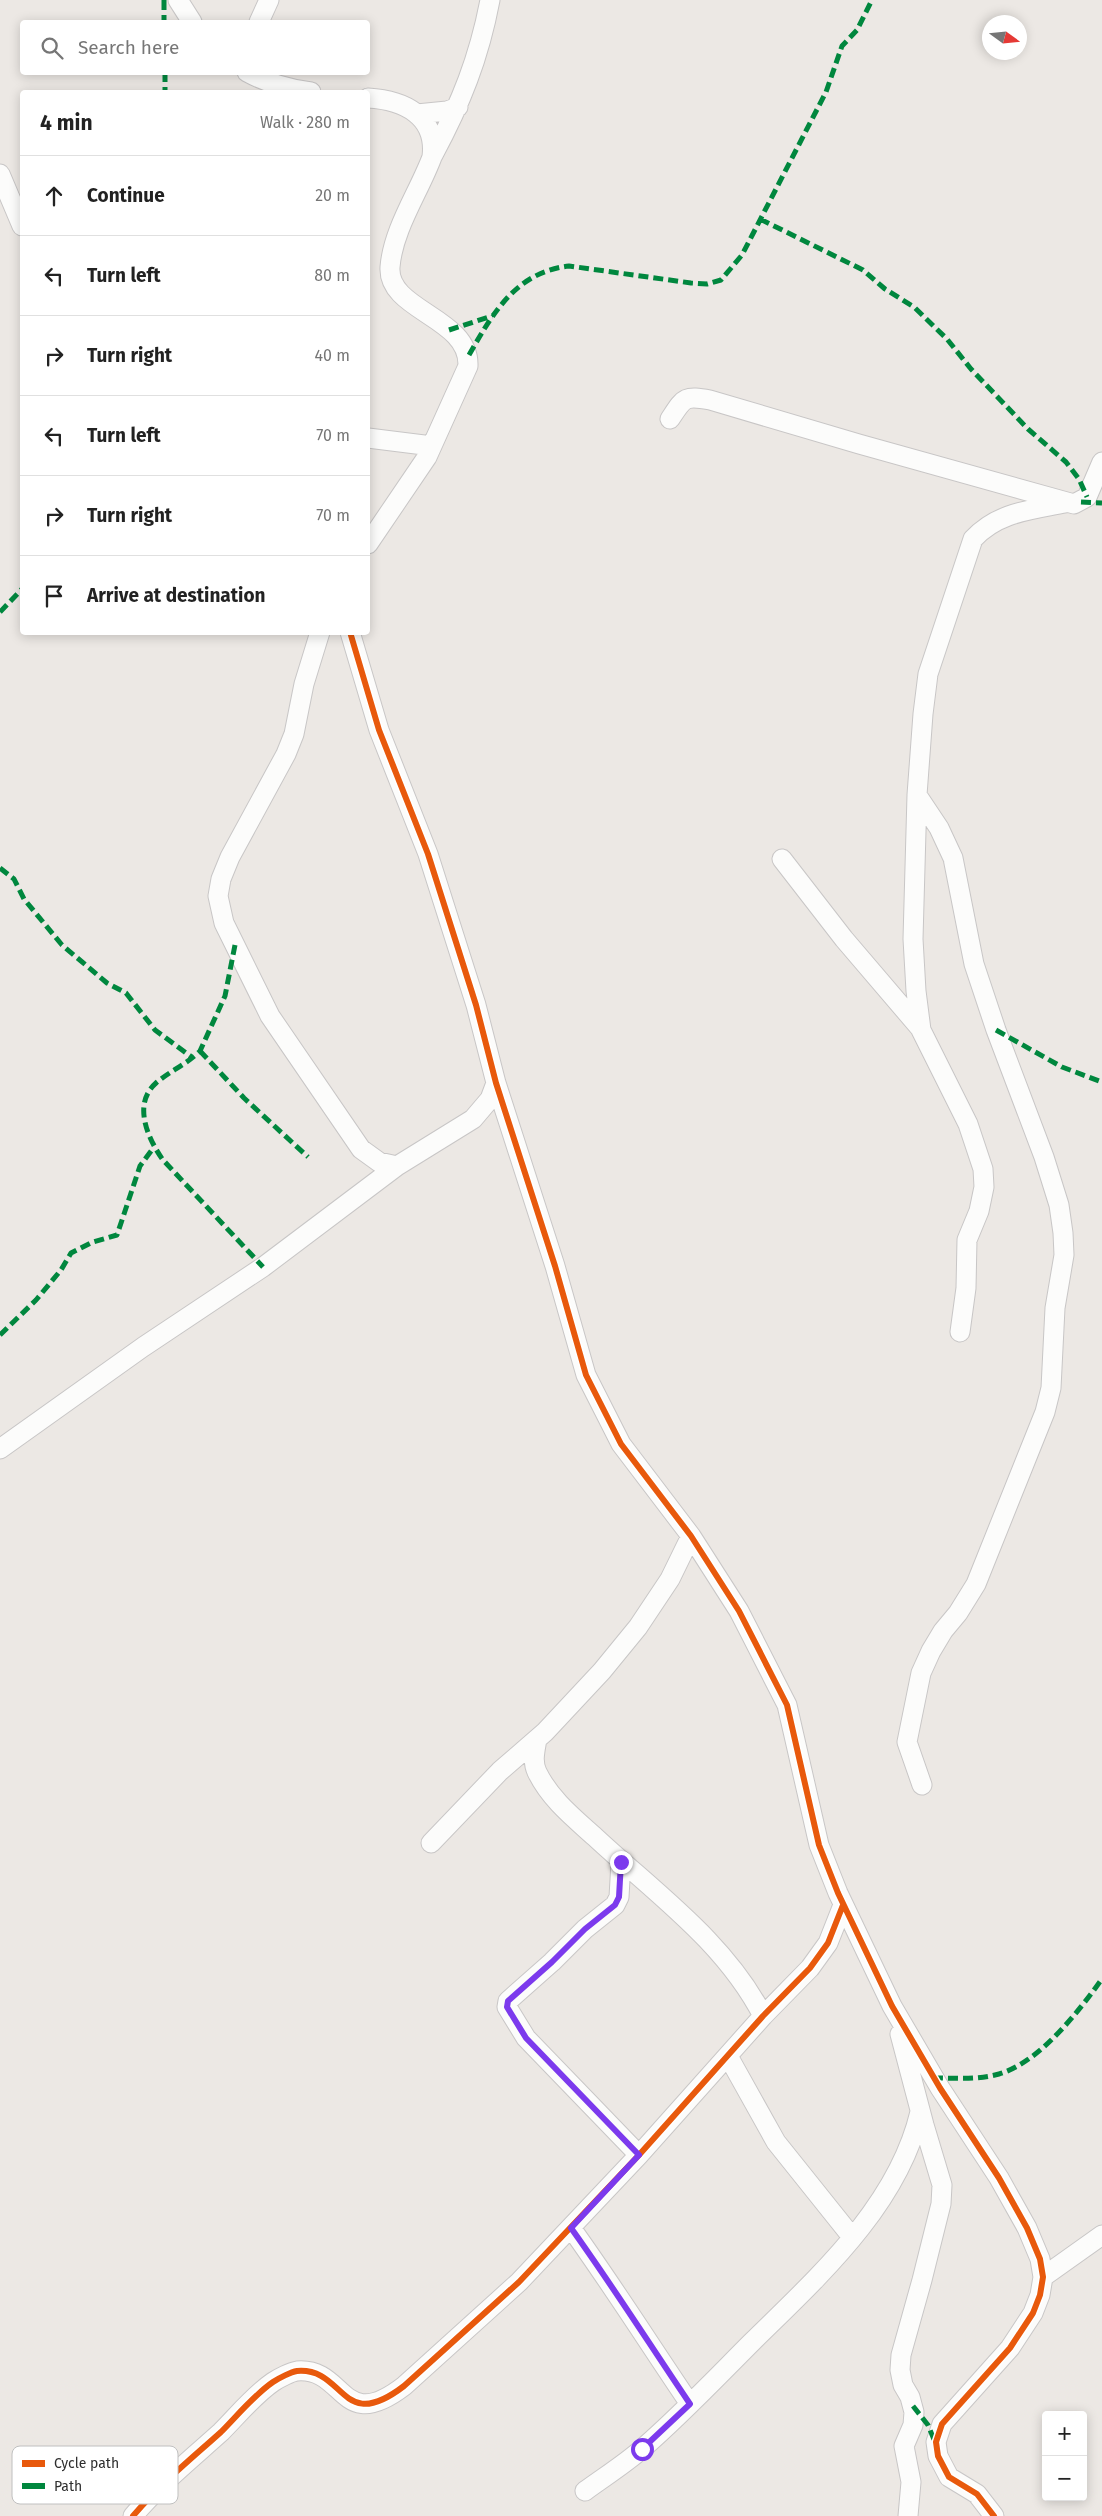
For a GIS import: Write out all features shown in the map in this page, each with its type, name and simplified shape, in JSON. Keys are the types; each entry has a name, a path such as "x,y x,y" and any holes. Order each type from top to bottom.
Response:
{"street":[{"path":"178,0 191,20"},
{"path":"260,20 269,0"},
{"path":"370,541 427,457 468,366 469,355 463,343 440,321 417,307 397,290 392,282 390,268 398,235 432,157 458,107 482,42 490,0"},
{"path":"253,75 272,84 300,90"},
{"path":"370,98 383,99 418,114 431,130 434,146 432,157"},
{"path":"418,114 447,111 458,107"},
{"path":"0,174 20,221"},
{"path":"670,419 683,400 691,396 710,400 1066,504"},
{"path":"370,438 432,446"},
{"path":"922,1030 916,991 913,939 918,795 923,714 928,674 973,539 986,526 1011,514 1074,504 1087,497 1102,462"},
{"path":"319,635 304,684 291,741 230,857 220,879 218,896 224,923 270,1016 360,1149 379,1162 397,1166"},
{"path":"351,635 379,730 428,854 476,1005 496,1083 555,1266 586,1375 620,1444 691,1536 739,1611 787,1705 819,1845 843,1904 892,2006 940,2088 999,2178 1027,2228 1040,2259 1043,2276 1040,2296 1033,2313 1010,2348 942,2424 937,2437 938,2456 944,2471 949,2477 976,2494 994,2516"},
{"path":"918,795 939,828 953,858 974,964 996,1030 1044,1157 1058,1205 1063,1233 1064,1254 1055,1308 1051,1388 1045,1412 976,1584 958,1613 943,1631 931,1651 922,1673 907,1742 922,1785"},
{"path":"782,859 844,939 922,1030 968,1124 983,1169 984,1187 979,1211 967,1240 965,1297 960,1332"},
{"path":"0,1448 31,1424 263,1267 397,1166 473,1119 490,1100 496,1083"},
{"path":"368,1156 378,1180"},
{"path":"431,1844 500,1771 536,1739 602,1671 638,1626 670,1579 691,1536"},
{"path":"536,1739 533,1760 537,1772 551,1794 621,1862 673,1904 741,1977 763,2016"},
{"path":"621,1862 619,1897 615,1905 585,1929 552,1962 508,2001 507,2007 526,2038 639,2155"},
{"path":"178,2470 273,2382 296,2371 318,2375 342,2394 359,2403 376,2403 387,2399 519,2282 639,2155 763,2016 810,1968 828,1943 843,1904"},
{"path":"892,2006 942,2185 940,2204 922,2280 901,2355 900,2370 903,2385 910,2397 914,2412 912,2425 904,2446 910,2482 908,2516"},
{"path":"728,2056 776,2142 852,2237"},
{"path":"585,2491 642,2449 690,2404 800,2296 852,2237 874,2211 903,2158 916,2127 920,2110"},
{"path":"571,2228 622,2299 648,2342 690,2404"},
{"path":"1043,2276 1102,2235"},
{"path":"133,2516 145,2504"}],"marked path":[{"path":"164,0 164,20"},
{"path":"469,355 487,324 508,297 520,286 550,270 569,266 691,283 707,284 721,280 742,255 826,92 842,46 857,30 872,0"},
{"path":"165,75 165,90"},
{"path":"760,219 863,270 885,289 914,307 947,339 971,369 1028,429 1066,462 1079,479 1087,497"},
{"path":"449,330 492,316"},
{"path":"1081,502 1102,503"},
{"path":"0,612 20,591"},
{"path":"0,868 14,879 24,899 62,945 107,983 126,993 155,1030 193,1058"},
{"path":"235,945 225,996 200,1051 156,1083 149,1091 144,1111 148,1132 157,1152 163,1160 263,1267"},
{"path":"996,1030 1062,1067 1102,1082"},
{"path":"200,1051 244,1098 308,1157"},
{"path":"0,1335 36,1300 61,1270 71,1253 93,1242 117,1235 140,1166 154,1147"},
{"path":"933,2078 983,2077 999,2074 1014,2068 1029,2059 1057,2034 1082,2006 1102,1979"},
{"path":"913,2406 928,2425 935,2442"}],"cycle path":[{"path":"351,635 379,730 428,854 476,1005 496,1083 555,1266 586,1375 621,1444 691,1536 739,1611 787,1705 819,1845 838,1893 892,2006 940,2088 999,2178 1027,2228 1040,2259 1043,2277 1040,2295 1033,2313 1010,2348 942,2424 936,2442 938,2456 949,2477 977,2494 994,2516"},
{"path":"178,2470 221,2432 259,2393 285,2375 297,2371 313,2373 325,2379 355,2402 367,2404 383,2399 404,2386 519,2282 639,2155 763,2016 810,1968 828,1943 843,1905"},
{"path":"133,2516 144,2504"}],"route":[{"path":"621,1862 619,1897 615,1905 585,1929 573,1943 508,2001 507,2007 526,2038 639,2155 571,2228 622,2299 648,2342 690,2404 642,2449"}]}
